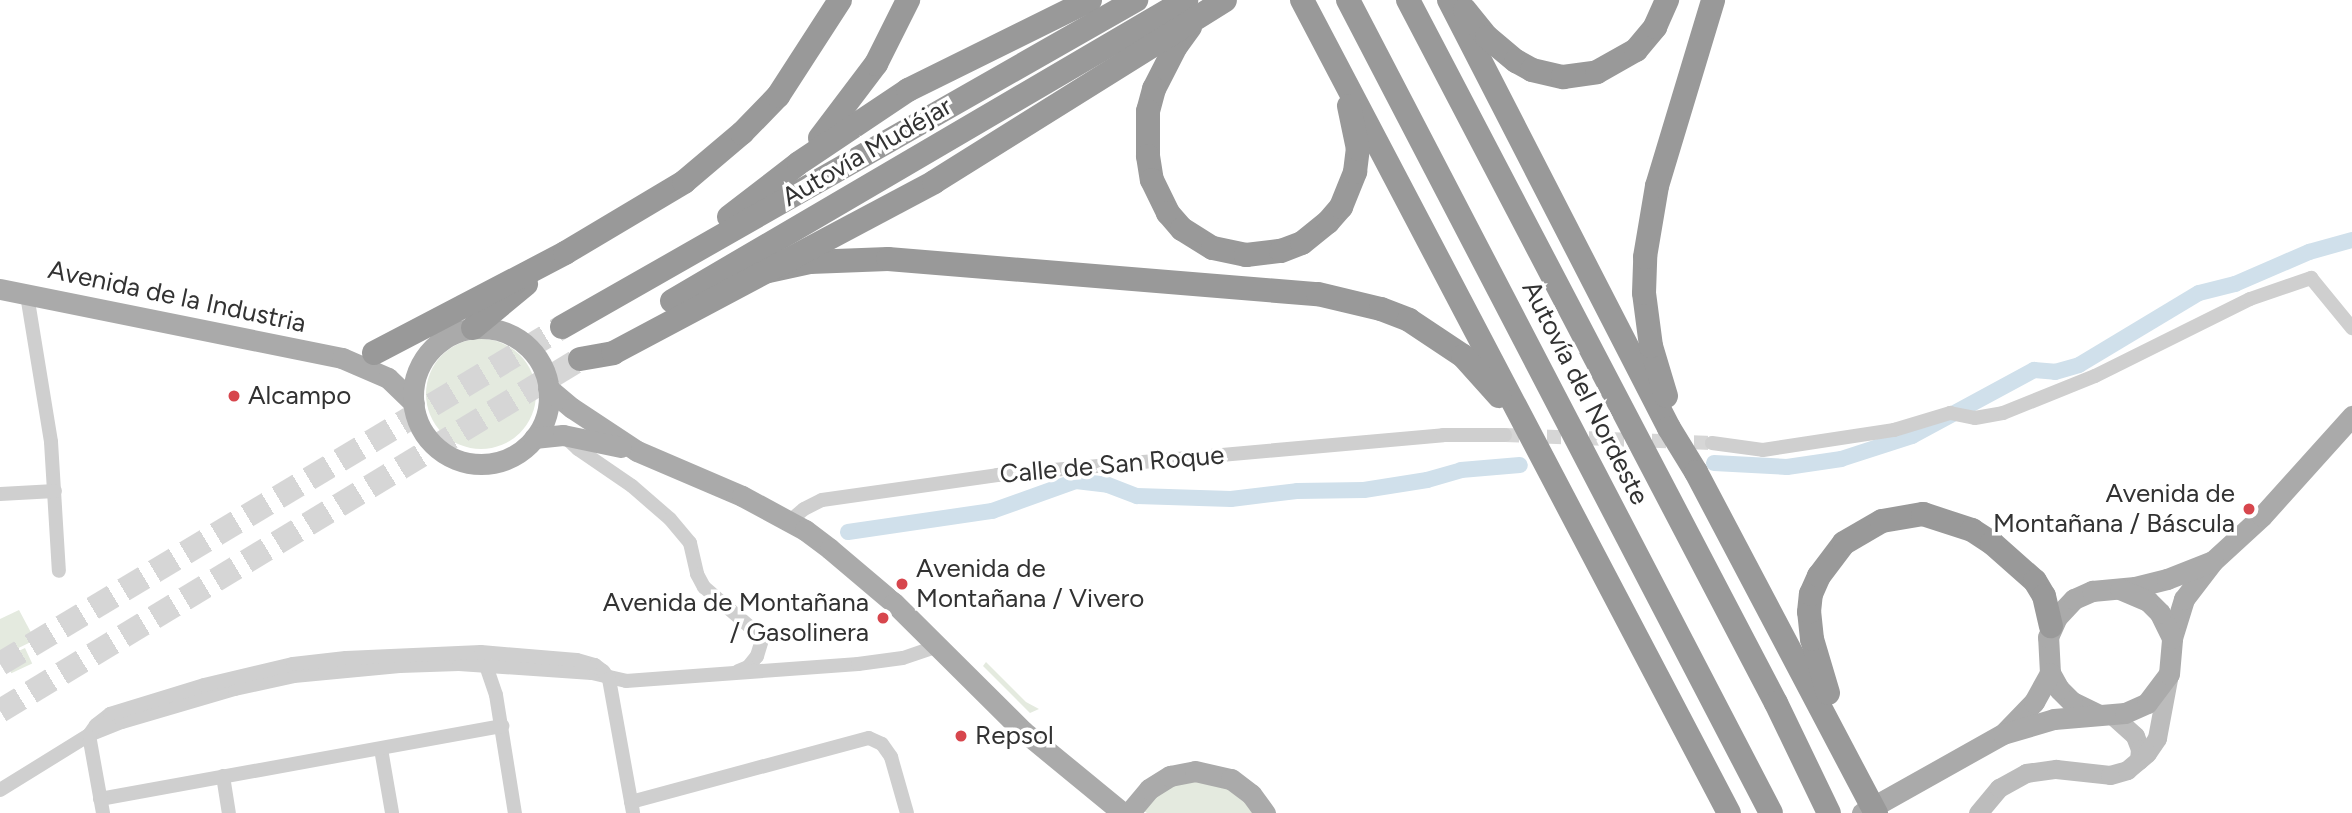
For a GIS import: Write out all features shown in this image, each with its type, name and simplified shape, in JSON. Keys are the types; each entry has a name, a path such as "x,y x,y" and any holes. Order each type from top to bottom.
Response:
{"highway":[{"path":"374,353 565,253 684,182 742,134 791,79 840,0"},
{"path":"799,163 864,82 897,27 908,0"},
{"path":"799,163 919,83 1090,0"},
{"name":"Autovía Mudéjar","path":"799,163 725,220 562,327 1136,0"},
{"path":"759,273 987,151 1192,8 1225,0"},
{"name":"Autovía del Nordeste","path":"1348,0 1771,813"},
{"name":"Autovía del Nordeste","path":"1408,0 1763,678 1829,813"},
{"path":"1448,0 1669,428 1696,472 1877,813"},
{"path":"1458,0 1487,37 1516,61 1532,70 1563,77 1597,72 1636,50 1655,27 1667,0"},
{"path":"1696,472 1663,388 1651,346 1644,293 1645,257 1657,186 1713,0"},
{"path":"1303,2 1729,813"},
{"path":"1192,8 1154,89 1146,134 1152,180 1158,198 1182,229 1213,248 1246,255 1281,251 1308,239 1341,207 1355,172 1358,149 1336,61"},
{"name":"Autovía Mudéjar","path":"759,273 613,353 580,359 623,330 1192,8"},
{"path":"473,328 565,253"},
{"path":"759,273 810,262 888,259 1318,294 1356,302 1409,320 1463,356 1506,405 1552,477"},
{"path":"1859,778 1856,751 1816,659 1809,612 1819,576 1844,543 1863,529 1901,516 1923,514 1949,520 1992,543 2035,581 2044,596 2051,626"}],"main road":[{"name":"Avenida de la Industria","path":"0,289 342,358 388,378 414,402"},
{"path":"473,328 499,331 523,343 540,363 548,388 547,410 534,438 525,448 501,460 475,463 450,456 429,439 416,416 414,402 417,374 426,357 439,342 473,328"},
{"name":"Avenida de la Industria","path":"342,358 439,342"},
{"path":"548,388 572,408 638,451 741,496 790,521 863,576 1023,731 1123,813"},
{"path":"1978,813 1999,788 2026,773 2056,769 2110,775 2127,770 2139,760 2157,738 2169,674 2172,638 2185,599 2213,561 2272,506 2352,416"},
{"path":"534,438 563,435 638,451"},
{"path":"2139,760 2140,749 2135,736 2106,715 2072,702 2059,689 2050,673 2047,650 2051,626 2074,599 2092,591 2120,589 2167,579 2213,561"},
{"path":"2120,589 2148,601 2160,613 2172,638"},
{"path":"2003,734 2034,702 2050,673"},
{"path":"1862,813 1913,787 2003,734 2054,719 2106,715 2147,703 2169,674"},
{"path":"1129,813 1149,789 1170,776 1195,771 1231,779 1251,794 1265,813"}],"street":[{"path":"1712,443 1763,450 1894,429 1950,413 1975,418 2003,413 2095,376 2250,299 2311,278 2352,328"},
{"path":"27,295 51,443 59,570"},
{"path":"563,435 578,449 624,480 670,519 690,543 697,574 704,587 758,634 761,643 756,659 738,671"},
{"name":"Calle de San Roque","path":"790,521 804,509 822,500 984,477 1443,435 1506,435"},
{"path":"0,494 55,491"},
{"path":"484,658 510,667 592,673 626,681 738,671 751,674 893,660 937,646"},
{"path":"0,790 89,735 96,724 110,714 239,676 346,658 484,658 585,661 600,668 609,679 632,808 857,739 869,738 882,744 891,757 908,813"},
{"path":"484,658 496,695 515,813"},
{"path":"496,695 510,667"},
{"path":"89,735 102,806 223,776 502,726"},
{"path":"381,749 393,813"},
{"path":"223,776 229,813"}],"shaded area":[{"path":"481,339 502,343 520,355 532,373 536,394 532,415 520,433 502,445 481,449 460,445 442,433 430,415 426,394 430,373 442,355 460,343"},
{"path":"19,610 35,640 0,657 0,619"},
{"path":"25,648 32,663 11,673 4,658"},
{"path":"986,662 1026,702 1039,709 1030,713 983,666"},
{"path":"1178,781 1219,781 1257,813 1147,813 1142,810 1142,805"}],"waterway":[{"path":"1714,463 1787,467 1841,459 1912,436 2034,370 2055,372 2079,365 2199,293 2235,284 2309,252 2352,240"},
{"path":"848,532 992,511 1076,481 1108,485 1137,496 1231,499 1297,491 1364,490 1427,480 1461,470 1520,465"}],"tunnel":[{"path":"0,664 562,327"},
{"path":"0,711 580,359"},
{"path":"1505,435 1712,443"}],"place":[{"name":"Alcampo","path":"234,396"},
{"name":"Avenida de Montañana / Báscula","path":"2249,509"},
{"name":"Avenida de Montañana / Vivero","path":"902,584"},
{"name":"Avenida de Montañana / Gasolinera","path":"883,618"},
{"name":"Repsol","path":"961,736"}]}
